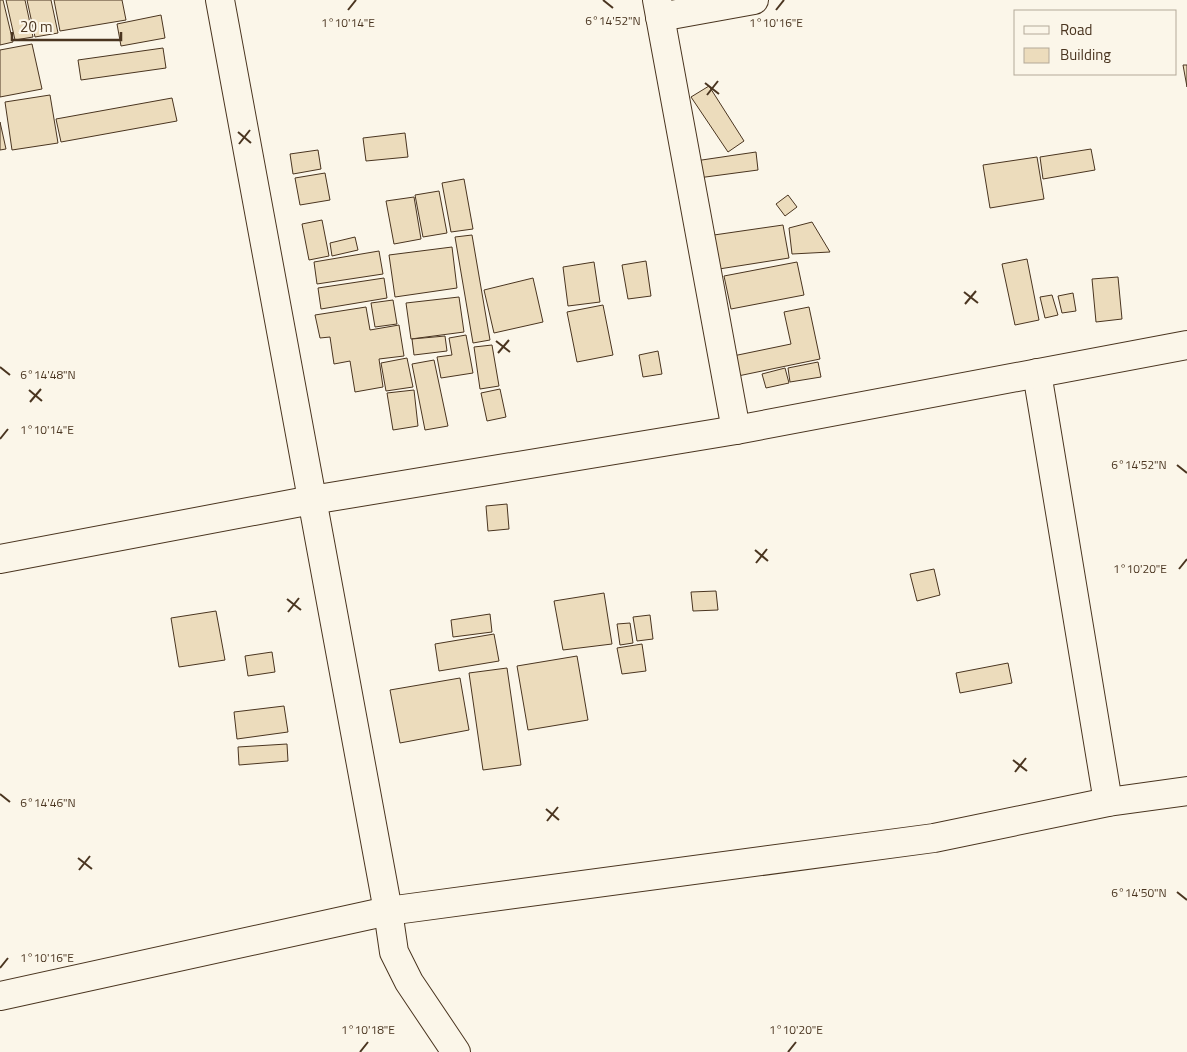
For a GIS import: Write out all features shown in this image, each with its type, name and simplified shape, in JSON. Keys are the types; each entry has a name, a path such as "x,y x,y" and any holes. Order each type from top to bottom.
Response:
{"street":[{"path":"220,0 394,952 409,982 456,1052"},
{"path":"736,430 658,8 754,0"},
{"path":"0,558 312,500 736,430 1187,345"},
{"path":"1037,374 1108,802"},
{"path":"0,996 388,911 934,838 1108,802 1187,792"}],"building":[{"path":"0,0 3,0 13,42 0,45"},
{"path":"6,0 25,0 33,37 15,40"},
{"path":"27,0 51,0 58,33 35,37"},
{"path":"54,0 122,0 126,20 60,31"},
{"path":"161,15 165,38 121,46 117,24"},
{"path":"32,44 42,89 0,97 0,50"},
{"path":"163,48 166,68 81,80 78,60"},
{"path":"1183,65 1187,65 1187,87"},
{"path":"709,86 744,141 728,152 691,97"},
{"path":"50,95 58,143 12,150 5,102"},
{"path":"172,98 177,121 61,142 56,119"},
{"path":"0,122 6,149 0,150"},
{"path":"405,133 408,157 366,161 363,138"},
{"path":"1091,149 1095,170 1043,179 1040,157"},
{"path":"318,150 321,169 293,174 290,154"},
{"path":"756,152 758,170 698,178 695,161"},
{"path":"1037,157 1044,199 990,208 983,165"},
{"path":"325,173 330,200 300,205 295,178"},
{"path":"464,179 473,229 451,232 442,183"},
{"path":"439,191 447,233 423,237 415,195"},
{"path":"788,195 797,207 785,216 776,204"},
{"path":"414,197 421,239 394,244 386,201"},
{"path":"322,220 329,256 309,260 302,224"},
{"path":"812,222 830,252 792,254 789,228"},
{"path":"783,225 789,258 719,269 714,235"},
{"path":"472,235 490,340 473,343 455,237"},
{"path":"355,237 358,250 332,256 330,243"},
{"path":"452,247 457,288 395,297 389,255"},
{"path":"379,251 383,274 317,284 314,262"},
{"path":"1027,259 1039,320 1015,325 1002,264"},
{"path":"646,261 651,296 628,299 622,265"},
{"path":"594,262 600,302 568,306 563,267"},
{"path":"797,262 804,295 731,309 724,276"},
{"path":"1118,277 1122,319 1096,322 1092,279"},
{"path":"384,278 387,298 321,309 318,288"},
{"path":"533,278 543,322 494,333 484,290"},
{"path":"1073,293 1076,311 1062,313 1058,296"},
{"path":"1052,295 1058,315 1045,318 1040,297"},
{"path":"459,297 464,332 411,339 406,303"},
{"path":"393,300 397,324 375,327 371,303"},
{"path":"603,305 613,355 577,362 567,312"},
{"path":"366,307 370,330 399,325 404,356 379,359 383,387 355,392 350,361 334,364 330,337 320,338 315,315"},
{"path":"809,307 820,359 738,376 733,356 791,344 784,312"},
{"path":"466,335 473,373 441,378 437,357 452,355 449,338"},
{"path":"445,336 447,351 414,355 412,339"},
{"path":"492,345 499,386 480,389 474,347"},
{"path":"658,351 662,374 643,377 639,355"},
{"path":"407,358 413,387 386,391 381,363"},
{"path":"434,360 448,426 425,430 412,364"},
{"path":"818,362 821,377 790,382 788,368"},
{"path":"785,368 789,383 766,388 762,374"},
{"path":"500,389 506,417 487,421 481,393"},
{"path":"414,390 418,426 393,430 387,393"},
{"path":"507,504 509,529 488,531 486,506"},
{"path":"934,569 940,595 917,601 910,574"},
{"path":"716,591 718,610 693,611 691,592"},
{"path":"604,593 612,644 563,650 554,601"},
{"path":"216,611 225,660 179,667 171,618"},
{"path":"490,614 492,632 453,637 451,620"},
{"path":"650,615 653,639 637,641 633,617"},
{"path":"630,623 633,643 620,645 617,624"},
{"path":"494,634 499,661 439,671 435,644"},
{"path":"642,644 646,671 622,674 617,648"},
{"path":"272,652 275,672 248,676 245,656"},
{"path":"577,656 588,720 528,730 517,666"},
{"path":"1008,663 1012,683 960,693 956,673"},
{"path":"507,668 521,765 483,770 469,673"},
{"path":"460,678 469,730 400,743 390,690"},
{"path":"284,706 288,732 237,739 234,712"},
{"path":"287,744 288,761 239,765 238,747"}]}
